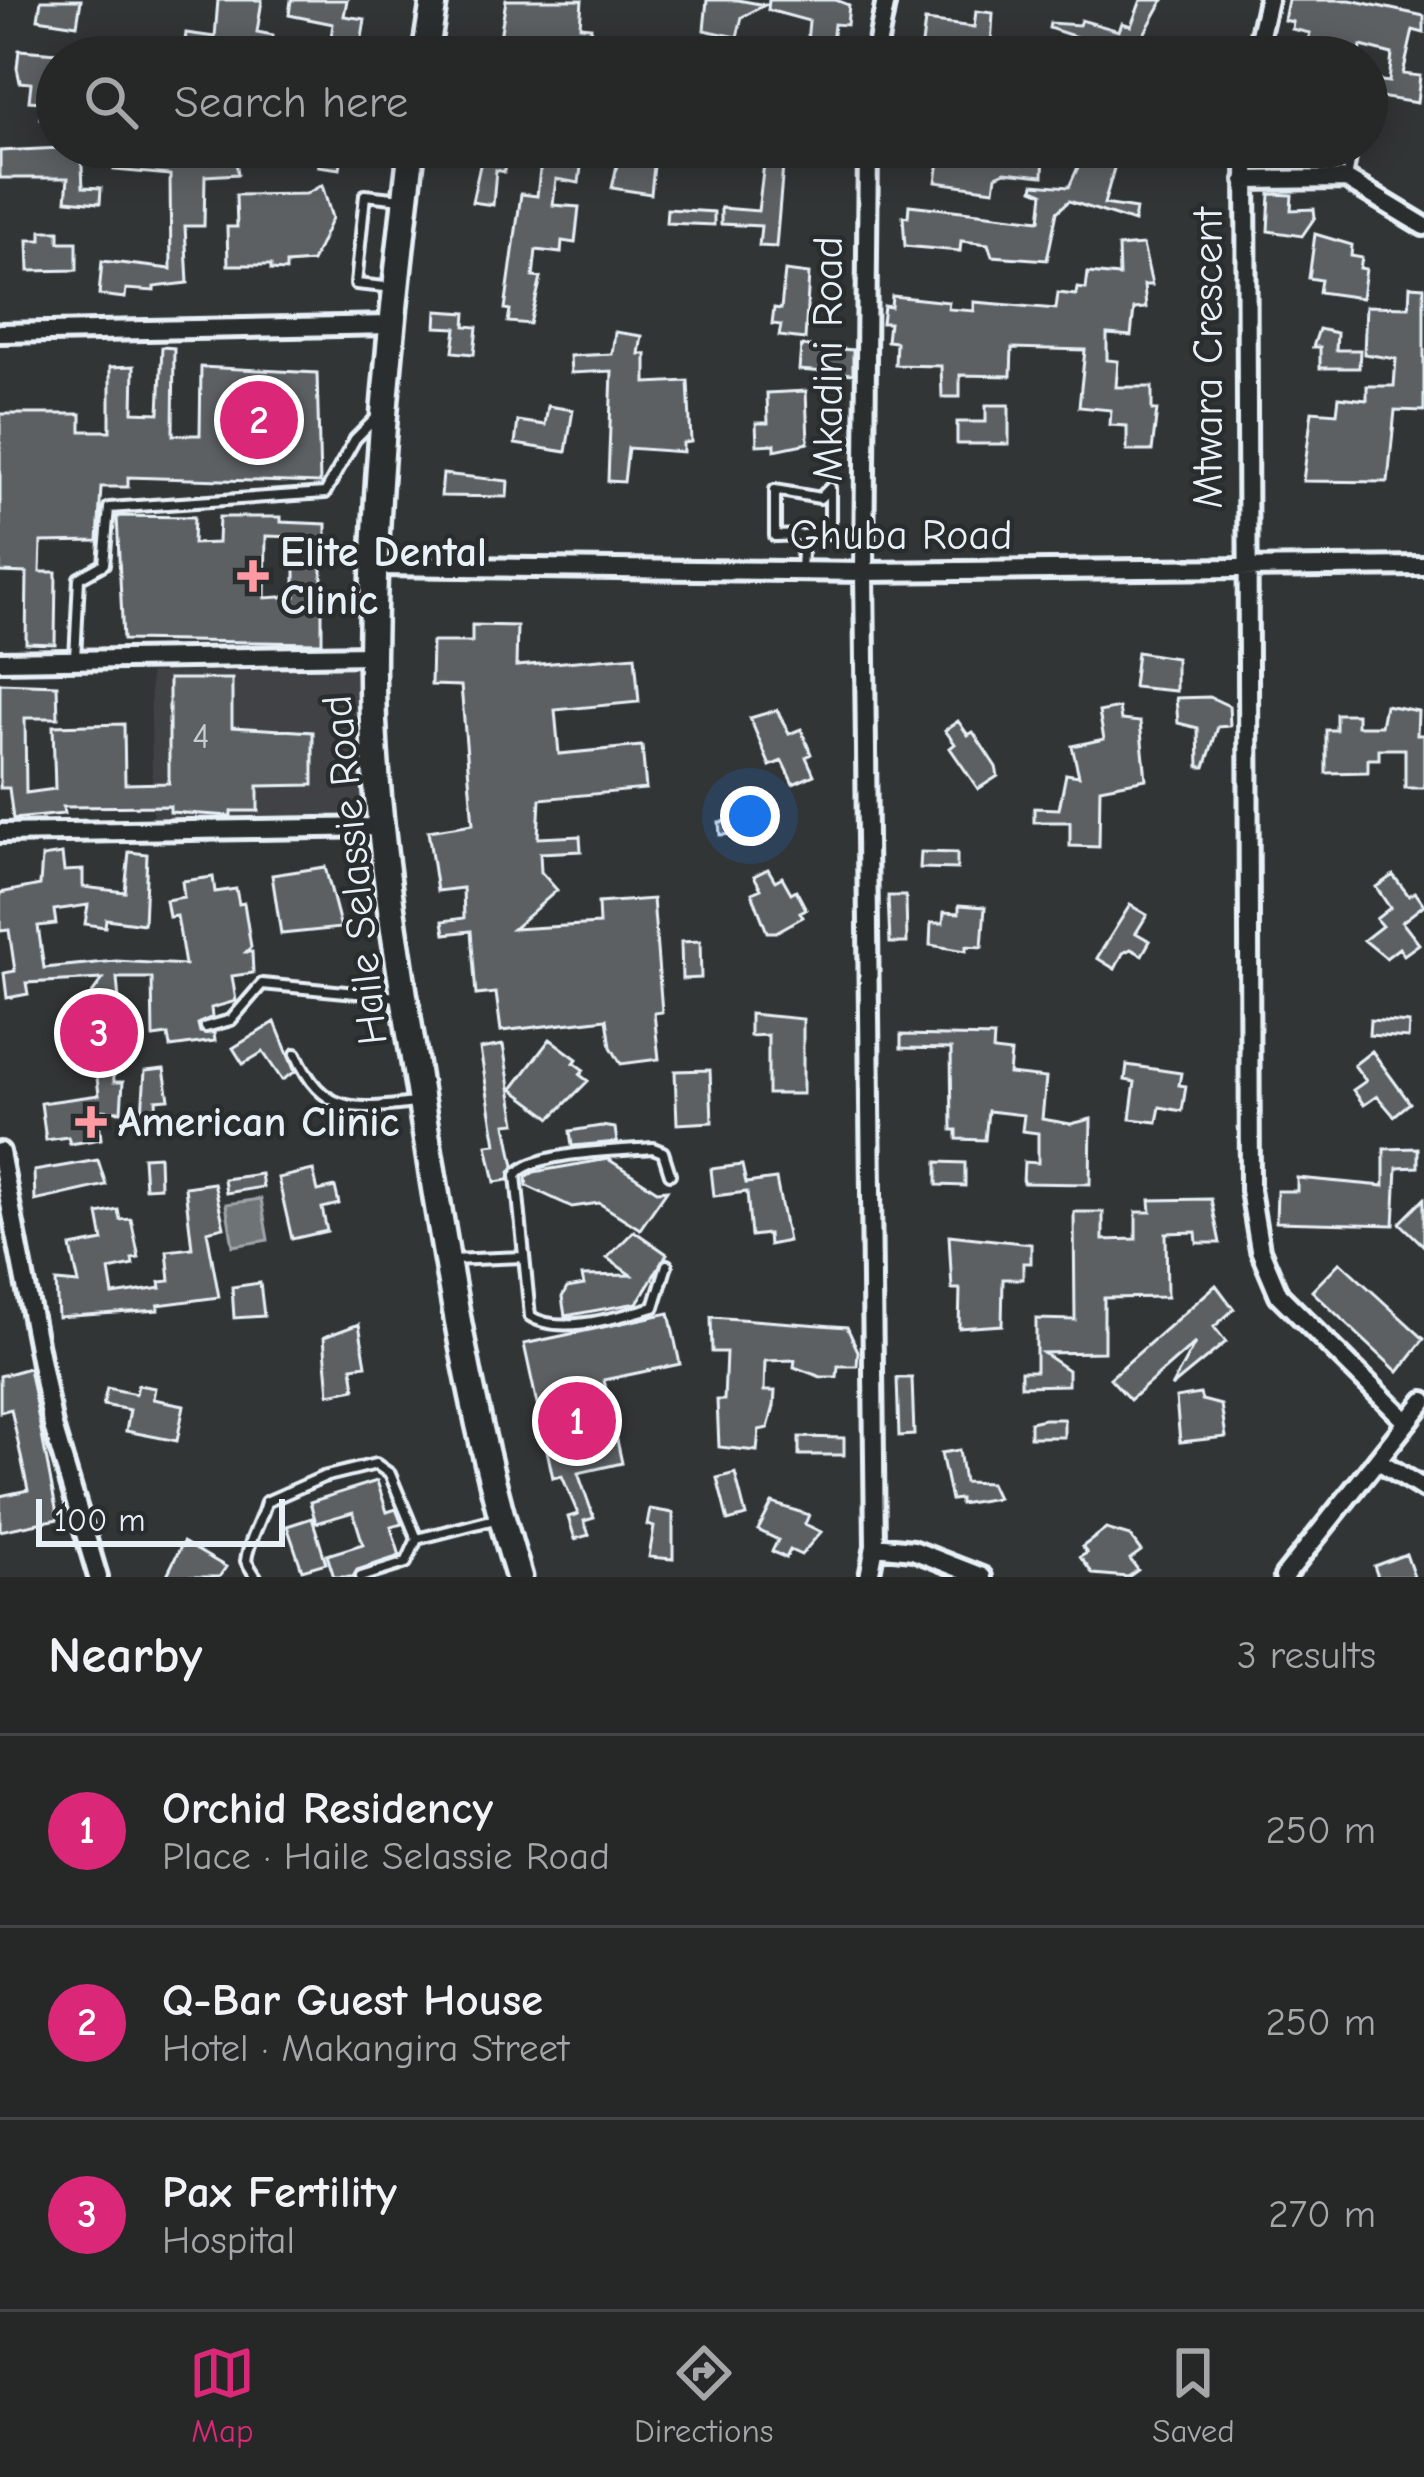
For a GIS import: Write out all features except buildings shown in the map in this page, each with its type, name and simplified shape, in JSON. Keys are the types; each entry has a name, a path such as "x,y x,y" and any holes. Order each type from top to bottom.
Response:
{"street":[{"path":"428,36 434,0"},
{"path":"879,36 886,0"},
{"path":"1260,36 1268,0"},
{"name":"Haile Selassie Road","path":"410,168 381,413 372,655 381,827 446,1260 501,1517 519,1577"},
{"name":"Mkadini Road","path":"868,168 864,572 875,1546 868,1577"},
{"name":"Mtwara Crescent","path":"1245,168 1243,569 1250,1190 1260,1250 1279,1294 1406,1421"},
{"path":"1245,179 1346,179 1424,226"},
{"path":"0,333 392,326"},
{"name":"Ghuba Road","path":"378,566 864,572 1424,566"},
{"path":"0,661 372,655"},
{"path":"0,833 381,827"},
{"path":"0,1152 53,1426 98,1577"},
{"path":"1284,1577 1424,1401"},
{"path":"1377,1460 1424,1489"},
{"path":"875,1546 928,1555 982,1577"}],"lane":[{"path":"1346,179 1348,168"},
{"path":"396,288 356,284 365,195 406,200"},
{"path":"75,660 79,578 104,564 109,508 325,493 355,439 381,413"},
{"path":"830,488 830,533 802,535 775,536 776,490 820,498 830,488"},
{"path":"801,571 802,535"},
{"path":"206,1027 231,1020 262,984 405,997"},
{"path":"296,1054 316,1090 340,1105 421,1102"},
{"path":"667,1265 654,1307 554,1323 530,1316 517,1175 524,1166 653,1148 663,1152 670,1174"},
{"path":"446,1260 522,1257"},
{"path":"256,1577 245,1561 266,1502 323,1477 376,1464 391,1474 417,1539 406,1563 361,1577"},
{"path":"417,1539 501,1517"}],"shaded area":[{"path":"369,668 378,819 153,824 150,673"},
{"path":"261,1199 268,1240 233,1246 226,1204"}],"place":[{"name":"Q-Bar Guest House","path":"259,420"},
{"name":"Elite Dental Clinic","path":"253,576"},
{"name":"Pax Fertility","path":"99,1033"},
{"name":"American Clinic","path":"91,1122"},
{"name":"Orchid Residency","path":"577,1421"}]}
